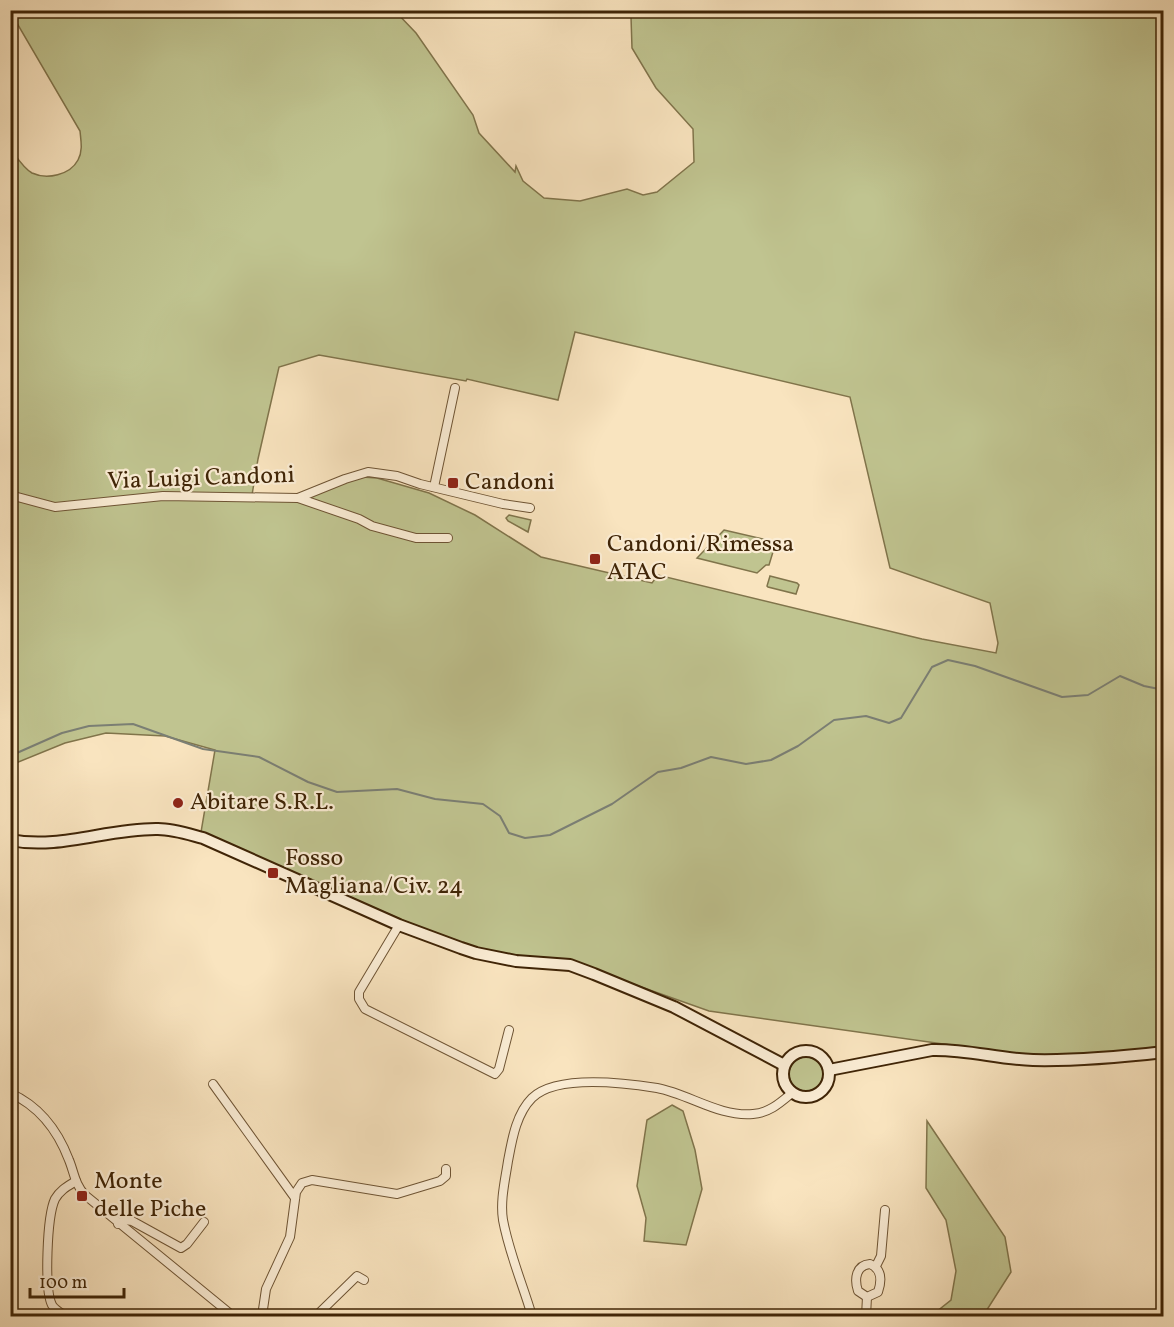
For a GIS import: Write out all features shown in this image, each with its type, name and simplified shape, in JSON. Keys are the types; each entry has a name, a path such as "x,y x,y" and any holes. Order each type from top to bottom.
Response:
{"street":[{"path":"434,487 455,388"},
{"name":"Via Luigi Candoni","path":"10,495 55,507 163,496 298,498 368,472 397,476 503,504 530,508"},
{"path":"298,498 359,519 372,526 416,538 448,538"},
{"path":"10,840 56,843 143,829 161,828 183,832 203,838 399,925 476,953 516,961 570,965 594,974 665,1003 784,1065"},
{"path":"399,925 359,992 359,999 364,1009 495,1074 499,1069 509,1030"},
{"path":"829,1070 932,1050 1031,1060 1100,1058 1164,1052"},
{"path":"808,1051 821,1056 829,1070 826,1086 815,1096 807,1098 792,1093 783,1081 784,1065 794,1054 808,1051"},
{"path":"532,1317 505,1228 502,1204 515,1131 524,1108 535,1095 553,1087 577,1083 626,1084 668,1091 729,1112 750,1115 768,1111 792,1093"},
{"path":"213,1084 295,1198"},
{"path":"10,1093 31,1104 42,1114 64,1149 76,1181 85,1195 233,1317"},
{"path":"262,1317 266,1289 290,1237 295,1198 300,1185 312,1180 397,1194 444,1179 446,1169"},
{"path":"66,1317 53,1306 49,1294 47,1276 50,1234 52,1209 57,1197 76,1181"},
{"path":"876,1266 881,1256 885,1210"},
{"path":"118,1224 125,1220 132,1221 181,1248 187,1244 204,1222"},
{"path":"870,1264 876,1266 881,1276 880,1289 867,1297 858,1291 857,1273 864,1265 870,1264"},
{"path":"316,1317 357,1276 364,1280"},
{"path":"866,1317 867,1297"}],"green space":[{"path":"12,11 395,11 416,33 473,115 479,133 515,172 516,166 523,181 544,198 580,201 627,189 643,195 657,192 694,162 693,129 656,88 632,48 631,17 628,11 1163,11 1163,1051 1035,1057 709,1011 582,966 484,953 457,944 201,832 215,750 165,736 106,733 65,743 11,765 10,148 29,171 38,175 51,176 64,173 74,165 80,157 81,146 80,131 11,13","holes":["575,332 850,397 890,568 990,603 998,643 996,653 922,639 658,575 652,583 541,557 475,515 429,493 377,478 352,479 281,501 251,501 279,367 319,355 466,381 467,379 558,400"]},
{"path":"509,515 531,520 528,532 508,521 506,518"},
{"path":"724,530 776,542 769,565 757,573 697,558"},
{"path":"770,576 797,583 799,585 796,594 768,587"},
{"path":"806,1057 818,1062 823,1074 818,1086 806,1091 794,1086 789,1074 794,1062"},
{"path":"672,1105 683,1111 695,1150 702,1189 686,1245 644,1241 646,1218 637,1186 647,1120"},
{"path":"927,1121 1005,1237 1011,1272 983,1316 931,1316 951,1300 956,1271 946,1220 926,1188"}],"waterway":[{"path":"10,756 62,733 89,726 133,724 203,749 259,757 308,782 337,792 397,789 435,799 483,804 500,816 509,833 525,838 550,835 612,804 658,772 681,768 711,757 746,764 771,760 798,746 834,720 866,716 889,723 901,718 932,667 948,660 975,666 1062,697 1088,695 1120,676 1144,686 1164,690"}],"place":[{"name":"Candoni","path":"453,483"},
{"name":"Candoni/Rimessa ATAC","path":"595,559"},
{"name":"Abitare S.R.L.","path":"178,803"},
{"name":"Fosso Magliana/Civ. 24","path":"273,873"},
{"name":"Monte delle Piche","path":"82,1196"}]}
